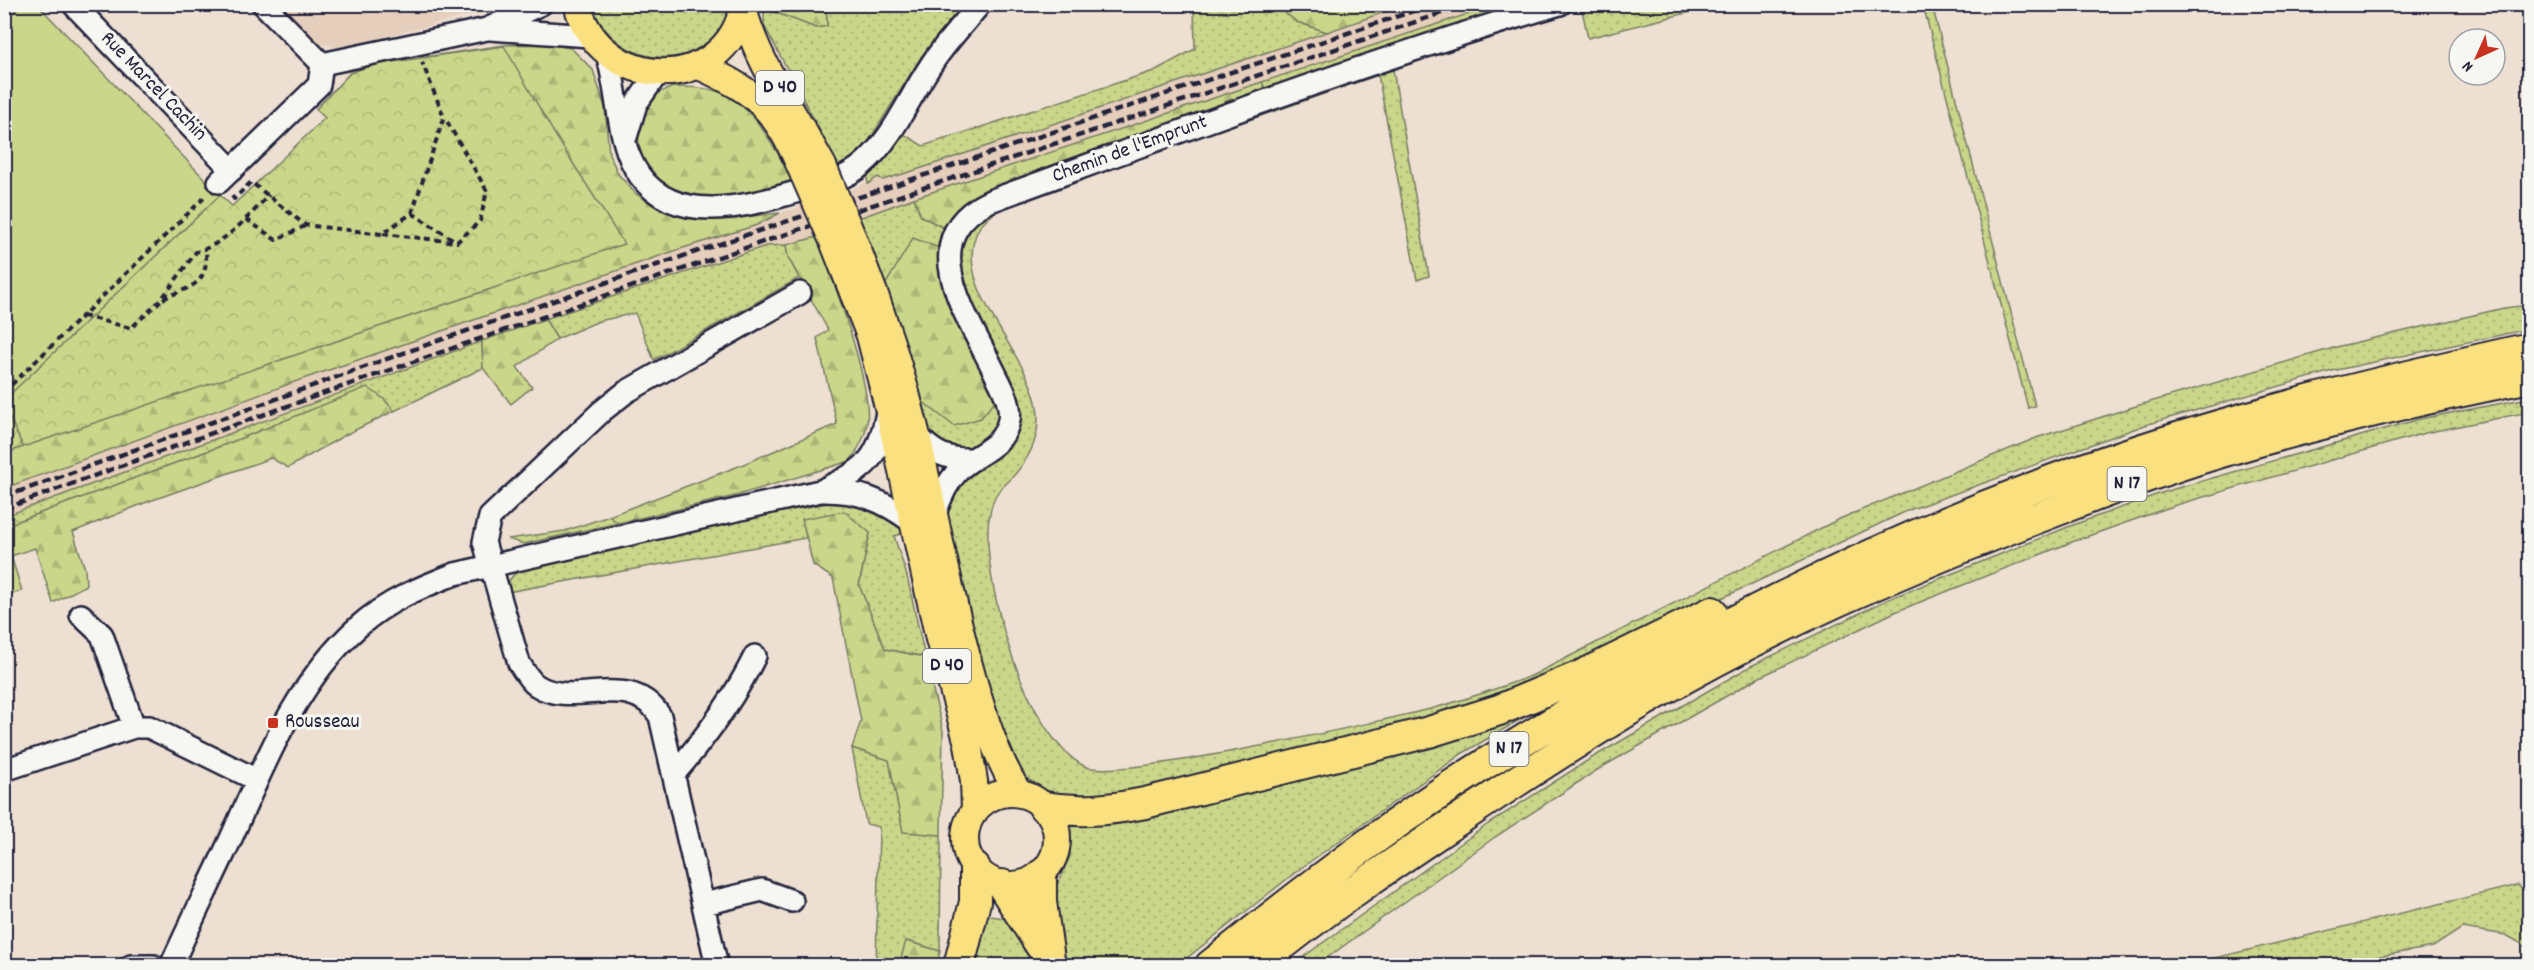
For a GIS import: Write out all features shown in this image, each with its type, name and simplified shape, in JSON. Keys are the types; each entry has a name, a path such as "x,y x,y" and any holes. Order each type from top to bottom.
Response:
{"highway":[{"name":"N 17","path":"1210,966 1299,894 1392,827 1521,741 1644,670 1835,573 1942,524 2015,495 2195,432 2383,380 2529,348"},
{"name":"N 17","path":"1256,966 1315,918 1556,756 1658,693 1743,648 1845,599 1954,550 2088,498 2204,457 2390,406 2529,376"},
{"path":"1031,801 1071,812 1103,811 1145,803 1429,732 1499,710 1585,674 1792,574 1835,573"},
{"path":"959,966 975,902 975,868"},
{"path":"1041,875 1041,902 1049,962"},
{"path":"1002,885 1049,962"}],"main road":[{"path":"577,4 599,45 629,67 657,74 679,72 697,65 727,42 744,6"},
{"name":"D 40","path":"744,6 748,29 763,58 842,239 886,328 916,434 923,520 968,744 974,781 975,810"},
{"name":"D 40","path":"697,65 735,81 757,97 813,171"},
{"name":"D 40","path":"842,239 888,408 959,628 982,711 1000,760 1031,801"},
{"path":"1002,794 1031,801 1052,820 1057,834 1056,849 1050,863 1041,875 1023,884 1002,885 992,882 975,868 967,855 964,839 967,824 975,810 987,800 1002,794"}],"street":[{"name":"Rue Marcel Cachin","path":"73,4 225,176"},
{"path":"263,4 322,64"},
{"path":"322,64 487,28 541,4"},
{"path":"487,28 599,45 615,79 625,141 640,176 654,190 670,200 691,207 715,210 764,201 842,179 863,165 881,145 930,65 980,4"},
{"name":"Chemin de l'Emprunt","path":"923,520 952,478 1000,441 1010,418 1002,387 950,276 949,246 965,215 990,201 1189,128 1388,58 1560,4"},
{"path":"225,176 319,85 322,64"},
{"path":"625,141 636,104 657,74"},
{"path":"717,966 660,716 653,705 642,696 629,693 551,691 537,686 527,677 519,663 484,542 490,517 602,411 652,375 800,293"},
{"path":"820,491 844,480 867,465 882,440 888,408"},
{"path":"916,434 930,449 940,455 974,459"},
{"path":"171,966 257,780 312,678 359,626 375,613 416,590 455,574 820,491 846,490 873,497 923,520"},
{"path":"81,615 102,635 134,727"},
{"path":"674,774 698,746 740,686 755,656"},
{"path":"4,770 134,727 149,727 257,780"},
{"path":"704,904 762,890 792,901"},
{"path":"131,966 154,966"}],"path":[{"path":"4,392 225,176 234,199 251,183 305,225 457,242 480,221 487,191 444,117 415,45"},
{"path":"382,234 412,213 444,117"},
{"path":"83,316 131,327 161,300 196,252 206,250 246,219 269,195"},
{"path":"412,213 457,242"},
{"path":"246,219 276,240 305,225"},
{"path":"161,300 198,282 207,268 206,250"}],"shaded area":[{"path":"277,5 510,5 340,48 316,43"},
{"path":"1404,5 1495,5 914,198 797,244 766,246 590,304 5,516 5,488 297,381 677,250 757,225 780,213 847,192 878,177 916,170"}],"green space":[{"path":"1581,4 1718,5 1588,38"},
{"path":"21,5 38,5 220,195 5,399 5,20"},
{"path":"592,5 730,5 719,28 703,45 684,55 662,58 641,54 621,44 604,27"},
{"path":"765,5 826,5 827,26 816,28 764,8"},
{"path":"826,5 963,5 920,59 865,147 838,169 764,25 764,8 816,28 827,26"},
{"path":"1194,5 1275,5 1297,22 1327,32 916,170 883,180 878,177 868,184 867,177 882,163 904,134 923,146 1154,71 1195,49"},
{"path":"1275,5 1405,5 1327,32 1297,22"},
{"path":"1495,5 1509,5 1513,12 1268,96 1262,82"},
{"path":"1923,5 1932,5 2035,406 2028,408"},
{"path":"547,44 571,48 593,70 605,107 609,154 619,175 636,194 657,207 717,220 780,213 757,225 677,250 297,381 5,488 4,454 22,447 5,407 5,399 548,248 316,109 350,73 372,65 504,45"},
{"path":"504,46 554,133 624,244 23,447 5,407 4,399 220,195 232,206 325,118 316,109 350,73 372,65"},
{"path":"1392,64 1429,276 1417,280 1378,75 1028,197"},
{"path":"1262,82 1268,96 959,211 946,229 921,216 914,198"},
{"path":"673,87 714,90 743,106 763,130 793,182 719,198 694,197 667,186 656,177 642,155 639,128 652,97"},
{"path":"914,198 921,216 946,229 942,249 884,287 859,218"},
{"path":"982,210 993,214 978,230 972,252 975,276 983,299 1023,370 1033,393 1038,415 1038,425 1031,451 1015,474 997,493 991,509 988,529 989,556 994,588 1013,659 1027,694 1044,725 1063,749 1084,766 1106,769 1196,758 1253,748 1434,708 1507,685 1531,676 1837,520 2036,438 2133,407 2340,346 2504,308 2529,305 2529,329 2332,371 2145,425 1909,510 1643,635 1499,699 1166,787 1064,800 1029,780 1017,769 1007,750 986,686 945,519 954,492 962,481 970,471 1012,434 957,276 961,235"},
{"path":"817,237 850,330 864,383 867,424 863,439 853,457 850,461 735,496 618,523 609,516 739,466 837,424 817,338 828,330 788,257 786,245"},
{"path":"913,238 942,249 941,274 998,397 981,418 954,426 918,398 884,287"},
{"path":"786,245 788,257 799,278 654,360 635,313 599,321 557,339 545,319 766,246"},
{"path":"545,319 557,339 517,367 532,387 511,404 483,368 482,341"},
{"path":"482,341 483,368 394,411 384,399 367,388 232,442 5,526 5,516"},
{"path":"367,387 384,399 394,411 345,435 288,468 271,458 147,502 73,532 85,569 86,585 53,603 35,548 11,556 22,591 5,595 5,526 232,442"},
{"path":"998,397 1001,420 996,433 991,437 964,452 929,440 918,398"},
{"path":"2529,398 2529,412 2425,433 2176,505 2077,540 1895,612 1758,678 1597,770 1495,837 1317,965 1292,965 1488,824 1590,759 1751,666 1889,599 2073,525 2167,491 2420,419"},
{"path":"5,407 23,447 4,454"},
{"path":"840,501 878,506 892,516 904,533 894,536 907,576 925,657 885,649 859,585 870,533 803,519 806,538 507,592 508,583 512,577 526,568 779,512"},
{"path":"844,511 870,533 859,585 885,649 925,657 943,731 941,835 903,832 889,760 852,748 861,721 833,578 813,565 802,519"},
{"path":"609,516 618,523 523,544 508,539 565,531"},
{"path":"1527,705 1530,714 1463,753 1301,868 1178,965 1065,965 1058,944 1051,899 1070,856 1070,830 1074,823"},
{"path":"852,748 889,760 903,831 941,835 940,951 907,941 899,965 876,965 879,827 866,824"},
{"path":"2518,885 2529,896 2529,948 2506,935 2462,928 2433,947 2329,965 2186,965"},
{"path":"987,916 1007,920 1013,925 1022,938 1031,965 967,966"},
{"path":"906,941 940,951 937,965 899,965"}],"railway":[{"path":"4,497 409,351 657,265 1434,4"},
{"path":"4,509 186,442 551,314 1468,4"}],"place":[{"name":"Rousseau","path":"273,723"}]}
